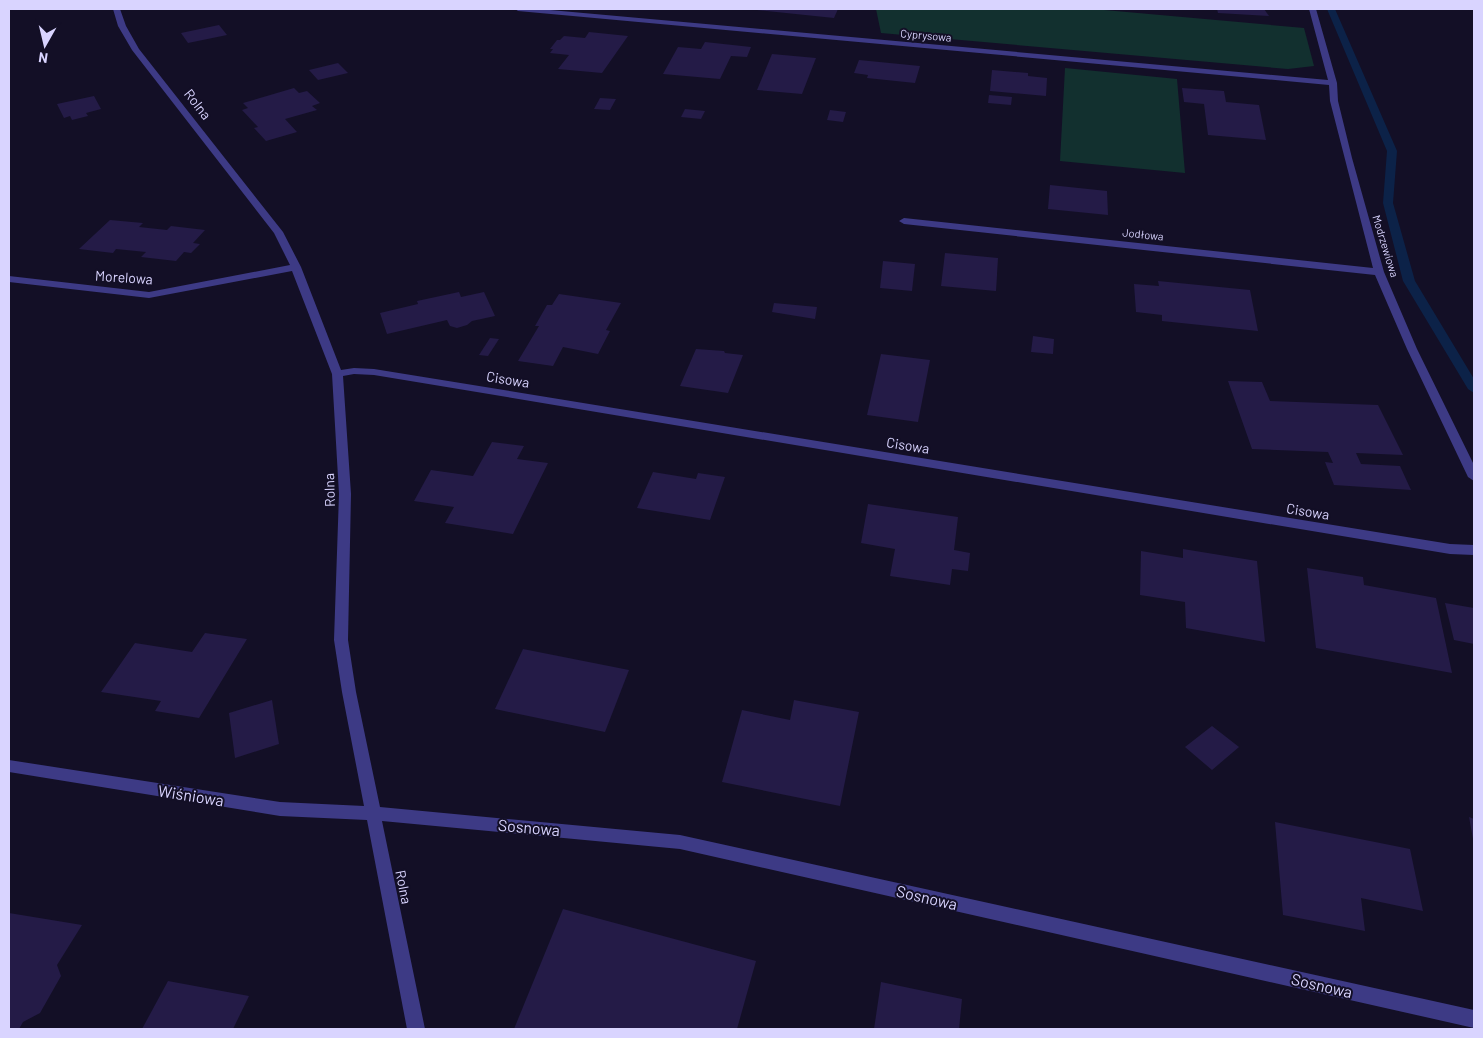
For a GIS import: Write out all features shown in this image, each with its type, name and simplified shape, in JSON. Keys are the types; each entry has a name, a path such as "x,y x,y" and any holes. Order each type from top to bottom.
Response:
{"street":[{"name":"Rolna","path":"117,9 122,26 136,50 278,232 296,267 337,374 345,494 341,640 349,692 416,1029"},
{"name":"Cyprysowa","path":"518,9 1333,83"},
{"name":"Modrzewiowa","path":"1313,9 1333,83 1334,101 1348,158 1378,272 1412,349 1474,477"},
{"name":"Jodłowa","path":"904,221 1378,272"},
{"name":"Morelowa","path":"9,279 149,295 296,267"},
{"name":"Cisowa","path":"337,374 354,371 374,372 1430,546 1474,550"},
{"name":"Wiśniowa","path":"9,766 280,809 374,813"},
{"name":"Sosnowa","path":"374,813 680,842 1474,1019"}],"green space":[{"path":"876,9 1093,9 1304,28 1314,66 1288,69 881,33"},
{"path":"1065,68 1177,79 1185,173 1060,161"}],"building":[{"path":"747,9 838,9 834,18"},
{"path":"1217,9 1264,9 1269,16 1218,13"},
{"path":"219,25 227,35 188,43 181,33"},
{"path":"589,32 628,36 602,73 558,69 569,55 550,53 553,49 550,49 557,40 564,36 585,38"},
{"path":"705,42 751,47 747,57 731,56 720,79 663,74 678,47 701,49"},
{"path":"772,54 816,58 802,94 757,90"},
{"path":"859,60 920,66 915,83 867,78 868,75 854,73"},
{"path":"338,63 348,73 318,80 309,70"},
{"path":"992,70 1028,73 1028,76 1047,78 1046,96 990,91"},
{"path":"294,88 299,93 307,91 320,103 312,106 317,110 285,119 297,132 266,141 254,128 258,127 242,110 248,108 243,103"},
{"path":"1182,88 1224,91 1226,102 1259,105 1266,140 1208,135 1204,104 1184,102"},
{"path":"989,95 1012,97 1011,105 988,103"},
{"path":"94,96 101,109 86,113 88,116 72,120 70,116 64,118 57,104"},
{"path":"600,98 616,99 610,110 594,109"},
{"path":"685,109 705,111 701,119 681,117"},
{"path":"830,110 846,112 843,122 827,120"},
{"path":"1050,185 1107,191 1108,215 1048,209"},
{"path":"110,220 143,223 139,227 167,230 171,226 205,230 193,243 200,244 191,253 184,252 176,261 141,257 146,252 116,249 113,253 79,249"},
{"path":"945,253 998,258 996,291 941,286"},
{"path":"883,261 915,264 912,291 880,288"},
{"path":"1158,281 1250,290 1258,331 1162,321 1162,315 1136,312 1134,284 1159,286"},
{"path":"459,292 461,297 484,292 495,316 472,321 467,325 457,328 450,326 447,320 387,334 380,313 418,304 417,301"},
{"path":"559,294 621,303 606,330 610,331 598,354 563,347 553,366 518,361 539,326 535,326 547,305 552,305"},
{"path":"774,303 817,307 815,319 772,312"},
{"path":"1033,336 1054,339 1053,354 1031,352"},
{"path":"490,338 499,339 488,356 479,355"},
{"path":"696,349 724,351 725,353 743,355 728,393 680,386"},
{"path":"881,354 930,360 918,422 867,415"},
{"path":"1228,381 1262,382 1270,401 1378,405 1403,455 1356,453 1361,464 1400,466 1411,490 1334,485 1325,462 1333,463 1328,452 1252,449"},
{"path":"492,442 524,446 517,459 548,463 513,534 445,523 454,507 414,501 431,470 473,476"},
{"path":"653,472 696,479 698,473 725,477 710,520 637,508"},
{"path":"868,504 958,517 954,550 970,553 968,571 952,569 950,585 890,576 895,549 861,543"},
{"path":"1183,549 1257,561 1265,642 1186,628 1185,602 1140,595 1141,551 1183,558"},
{"path":"1307,568 1363,577 1364,585 1436,598 1452,673 1316,648"},
{"path":"1445,603 1474,608 1474,644 1454,640"},
{"path":"205,633 247,639 199,718 155,711 161,701 101,692 135,643 192,652"},
{"path":"523,649 629,670 605,732 495,709"},
{"path":"272,700 279,744 235,758 229,713"},
{"path":"794,700 859,712 840,806 722,782 742,710 790,720"},
{"path":"1212,726 1239,747 1212,770 1185,747"},
{"path":"1469,817 1474,819 1474,839 1473,839"},
{"path":"1275,822 1410,849 1423,911 1361,898 1365,931 1283,915"},
{"path":"563,909 756,961 737,1029 514,1029"},
{"path":"9,913 82,925 57,965 61,976 40,1013 23,1022 19,1029 9,1029"},
{"path":"168,981 249,996 233,1029 142,1029"},
{"path":"881,982 962,999 959,1029 874,1029"}],"waterway":[{"path":"1331,9 1392,151 1388,203 1409,281 1474,389"}]}
